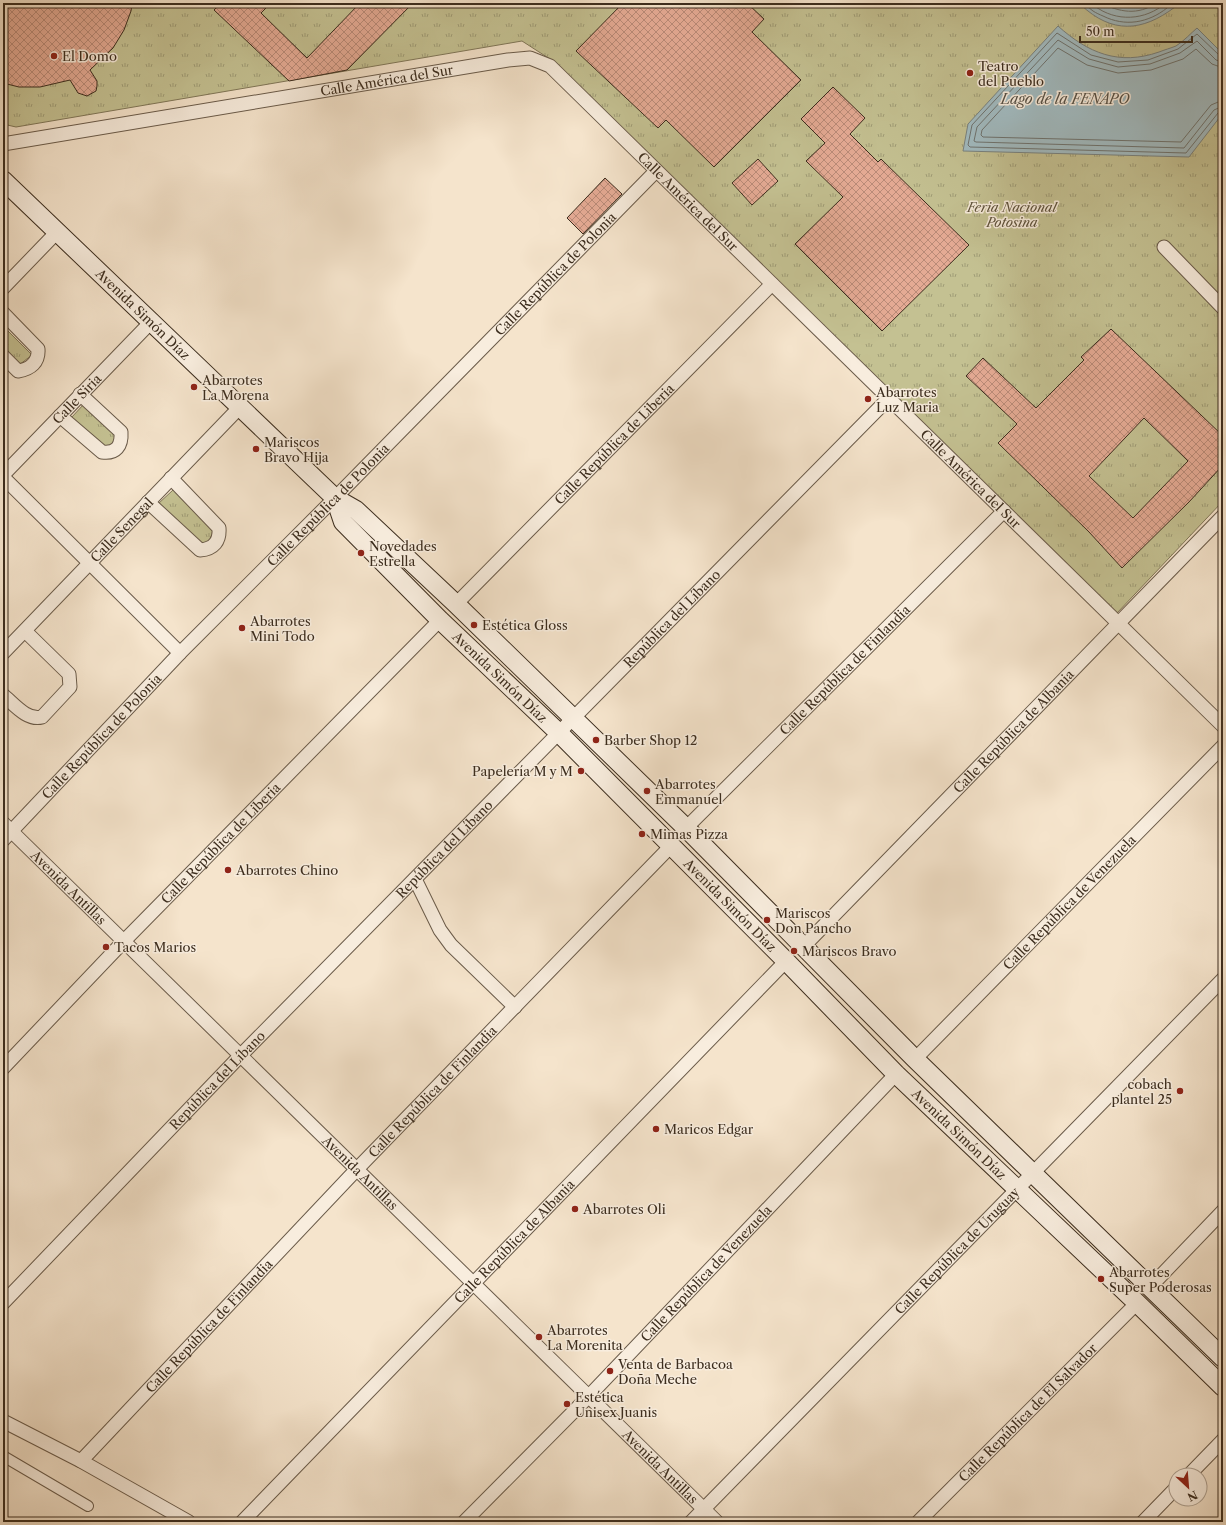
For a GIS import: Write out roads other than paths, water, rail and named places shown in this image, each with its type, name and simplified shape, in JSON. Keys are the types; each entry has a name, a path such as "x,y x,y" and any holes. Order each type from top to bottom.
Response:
{"main road":[{"name":"Avenida Simón Díaz","path":"3,180 336,498 356,510 456,604 572,719 686,828 915,1059 1151,1286 1223,1358"},
{"name":"Avenida Simón Díaz","path":"336,498 343,522 440,620 559,733 896,1074 1137,1303 1223,1387"}],"street":[{"name":"Calle América del Sur","path":"3,144 530,58 550,66 1223,726"},
{"name":"Calle República de Polonia","path":"6,832 180,653 336,498 656,171"},
{"path":"3,288 58,232"},
{"path":"1164,247 1223,308"},
{"name":"Calle República de Liberia","path":"456,604 772,284"},
{"path":"3,313 38,349 38,357 34,364 26,370 18,370 3,356"},
{"name":"Calle Siria","path":"3,476 80,394 151,322"},
{"path":"60,416 102,452 110,453 118,448 122,441 121,432 80,394"},
{"name":"República del Líbano","path":"3,1303 241,1056 888,398"},
{"name":"Calle Senegal","path":"3,653 240,407"},
{"path":"3,476 90,561 180,653"},
{"path":"148,502 200,550 208,549 216,544 220,536 219,528 171,478"},
{"name":"Calle República de Finlandia","path":"686,828 1004,511"},
{"name":"Calle República de Albania","path":"804,946 1223,516"},
{"name":"Calle República de Liberia","path":"3,1068 124,941 440,620"},
{"path":"3,694 30,718 36,719 42,717 70,687 70,674 25,631"},
{"name":"Calle República de Venezuela","path":"915,1059 1223,746"},
{"name":"Avenida Antillas","path":"6,832 124,941 717,1522"},
{"name":"Calle República de Finlandia","path":"81,1460 357,1169 671,846"},
{"path":"415,879 440,930 451,945 515,1007"},
{"name":"Calle República de Albania","path":"242,1522 786,961"},
{"name":"Calle República de Uruguay","path":"691,1522 1223,979"},
{"name":"Calle República de Venezuela","path":"464,1522 589,1396 896,1074"},
{"path":"1151,1286 1223,1211"},
{"name":"Calle República de El Salvador","path":"918,1522 1137,1303"},
{"path":"3,1420 81,1460 189,1522"},
{"path":"1197,1467 1223,1440"},
{"path":"3,1456 88,1506"},
{"path":"1143,1522 1168,1496"}],"water":[{"path":"1083,3 1170,3 1175,7 1151,21 1139,25 1127,26 1116,25 1104,21 1081,5"},
{"name":"Lago de la FENAPO","path":"1058,26 1069,35 1093,50 1117,57 1131,58 1159,52 1176,46 1197,28 1223,54 1223,113 1189,157 963,151 968,124"}],"place":[{"name":"El Domo","path":"54,56"},
{"name":"Teatro del Pueblo","path":"970,73"},
{"name":"Abarrotes La Morena","path":"194,387"},
{"name":"Abarrotes Luz Maria","path":"868,399"},
{"name":"Mariscos Bravo Hija","path":"256,449"},
{"name":"Novedades Estrella","path":"361,553"},
{"name":"Estética Gloss","path":"474,625"},
{"name":"Abarrotes Mini Todo","path":"242,628"},
{"name":"Barber Shop 12","path":"596,740"},
{"name":"Papelería M y M","path":"581,771"},
{"name":"Abarrotes Emmanuel","path":"647,791"},
{"name":"Mimas Pizza","path":"642,834"},
{"name":"Abarrotes Chino","path":"228,870"},
{"name":"Mariscos Don Pancho","path":"767,920"},
{"name":"Tacos Marios","path":"106,947"},
{"name":"Mariscos Bravo","path":"794,951"},
{"name":"cobach plantel 25","path":"1180,1091"},
{"name":"Maricos Edgar","path":"656,1129"},
{"name":"Abarrotes Oli","path":"575,1209"},
{"name":"Abarrotes Super Poderosas","path":"1101,1279"},
{"name":"Abarrotes La Morenita","path":"539,1337"},
{"name":"Venta de Barbacoa Doña Meche","path":"610,1371"},
{"name":"Estética Unisex Juanis","path":"567,1404"}],"park label":[{"name":"Feria Nacional Potosina","path":"1012,214"}]}
